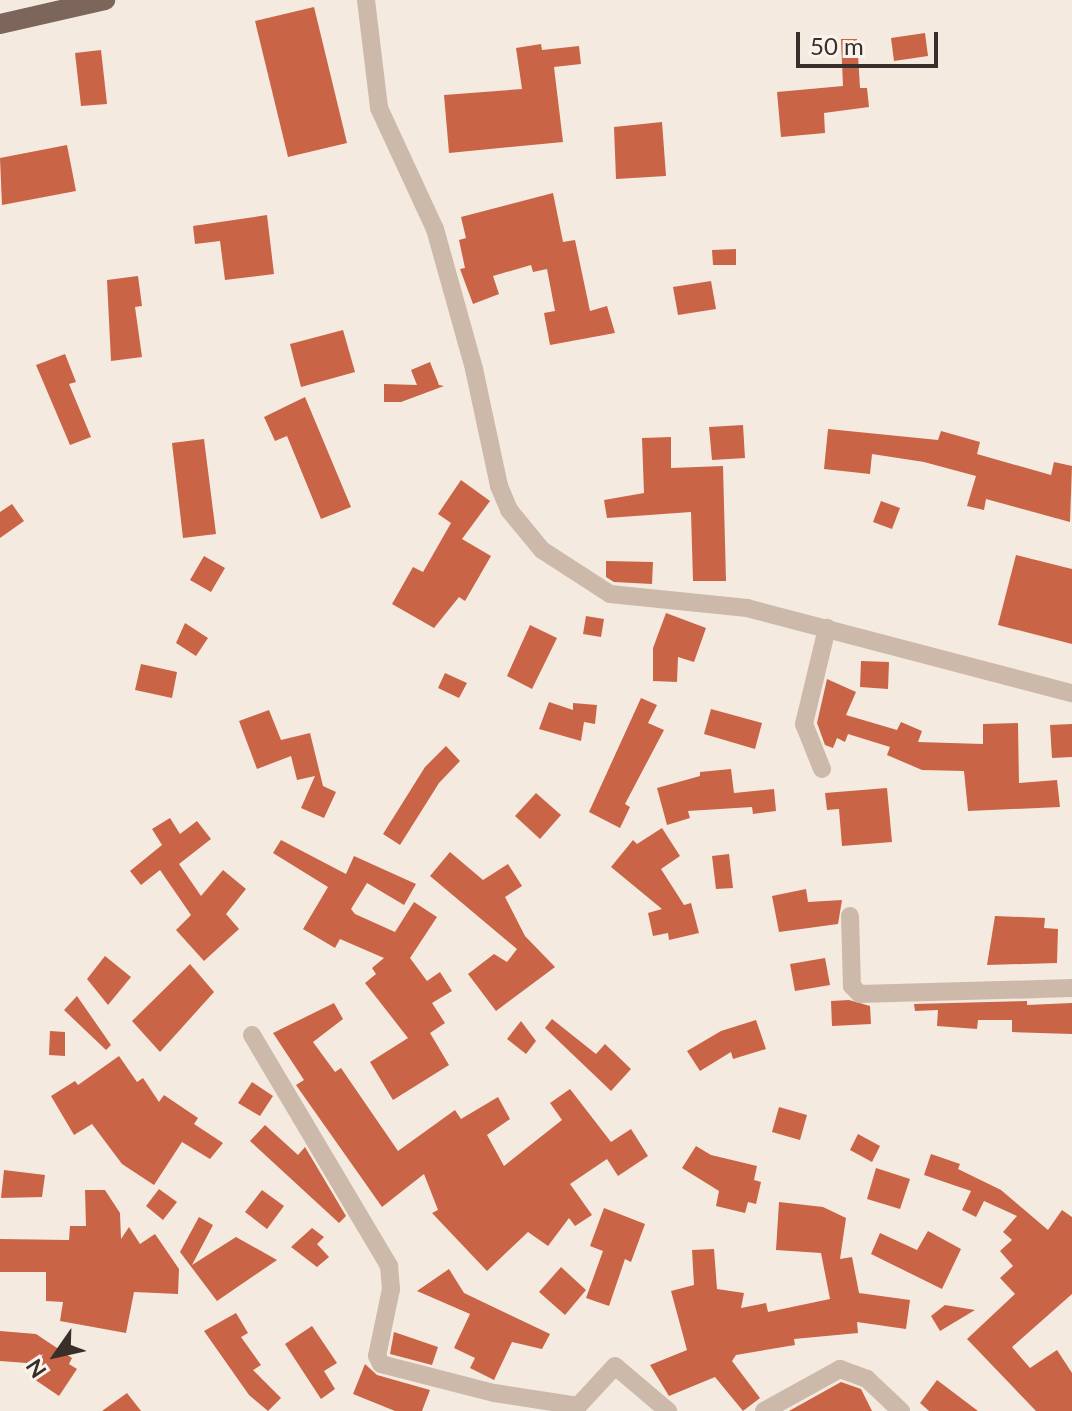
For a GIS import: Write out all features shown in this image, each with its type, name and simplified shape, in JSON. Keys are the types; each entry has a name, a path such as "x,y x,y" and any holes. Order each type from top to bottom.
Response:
{"main road":[{"path":"0,24 63,3 105,0"}],"street":[{"path":"366,0 379,108 435,229 474,369 499,486 522,528 542,550 610,594 730,605 1072,693"},
{"path":"822,769 804,724 827,628"},
{"path":"850,916 852,986 860,994 1072,988"},
{"path":"252,1035 389,1266 391,1289 377,1356 381,1364 494,1393 578,1406 615,1366 668,1411"},
{"path":"764,1411 840,1369 867,1379 901,1411"}],"building":[{"path":"314,7 347,143 288,157 255,21"},
{"path":"925,33 928,56 894,61 891,38"},
{"path":"841,39 857,39 860,88 867,88 869,107 824,113 825,133 781,137 777,92 843,86"},
{"path":"541,44 542,50 579,46 581,64 554,67 563,142 449,153 444,95 522,89 516,48"},
{"path":"101,50 107,104 81,106 75,53"},
{"path":"662,122 666,176 616,179 614,127"},
{"path":"67,145 76,191 2,205 0,158"},
{"path":"553,193 563,242 575,240 590,311 607,306 615,333 550,345 544,313 555,311 547,269 533,272 531,265 493,276 499,294 473,304 460,269 465,268 459,240 466,238 461,217"},
{"path":"267,215 274,274 225,280 220,241 195,244 193,226"},
{"path":"736,249 736,265 713,265 712,250"},
{"path":"138,276 142,306 135,307 142,357 111,361 107,280"},
{"path":"711,281 716,309 678,315 673,287"},
{"path":"343,330 355,372 301,387 290,344"},
{"path":"65,354 76,382 69,384 91,437 70,445 36,365"},
{"path":"430,362 439,385 444,386 401,402 384,402 384,384 417,385 411,370"},
{"path":"305,397 351,507 321,519 287,436 275,441 264,417"},
{"path":"743,425 745,458 712,460 709,427"},
{"path":"828,429 938,440 941,431 980,442 977,454 1051,475 1054,462 1072,466 1070,522 986,499 984,510 967,506 976,476 924,462 872,454 870,474 824,469"},
{"path":"671,437 671,468 723,466 726,581 693,581 691,512 607,518 604,500 644,493 642,438"},
{"path":"204,439 216,534 183,538 172,443"},
{"path":"461,480 490,501 462,539 491,556 465,601 459,597 434,628 392,604 413,567 423,572 451,523 438,514"},
{"path":"881,501 900,508 892,529 873,522"},
{"path":"12,504 24,521 0,538 0,512"},
{"path":"1016,555 1072,569 1072,644 998,625"},
{"path":"204,556 225,568 211,592 190,580"},
{"path":"606,561 653,562 652,584 614,582 606,577"},
{"path":"666,613 706,628 694,662 678,657 677,682 653,681 653,648"},
{"path":"586,616 604,619 601,637 583,634"},
{"path":"185,623 208,638 196,656 176,643"},
{"path":"530,625 557,638 532,689 507,676"},
{"path":"861,661 889,662 888,689 860,687"},
{"path":"141,664 177,672 172,698 135,690"},
{"path":"445,673 467,683 459,698 438,688"},
{"path":"827,679 856,692 846,715 897,730 901,722 922,731 918,742 983,744 983,724 1018,723 1019,783 1057,780 1060,807 968,811 964,771 922,770 887,755 890,747 848,734 845,742 837,738 833,748 825,745 817,723"},
{"path":"641,698 657,705 648,723 664,730 625,804 630,807 620,828 589,812"},
{"path":"549,702 573,710 573,703 597,705 595,724 584,722 581,741 539,729"},
{"path":"711,709 762,723 755,749 704,734"},
{"path":"269,710 281,740 310,733 323,786 336,792 324,818 301,808 315,776 297,780 291,756 257,769 239,721"},
{"path":"1072,724 1072,757 1052,758 1050,725"},
{"path":"446,746 460,761 439,783 400,845 383,834 425,767"},
{"path":"731,769 734,793 774,789 776,811 753,814 752,807 688,811 690,818 667,825 657,788 700,776 700,772"},
{"path":"887,788 892,842 842,846 839,809 827,810 825,793"},
{"path":"536,793 561,815 540,839 515,816"},
{"path":"170,818 180,834 197,821 211,839 179,864 201,896 223,870 246,889 226,914 239,929 204,961 176,930 191,915 160,870 141,885 130,871 162,845 152,829"},
{"path":"662,828 680,856 661,869 684,905 691,903 699,933 669,940 668,933 653,936 648,913 662,909 611,867 633,840 637,844"},
{"path":"281,840 346,874 354,856 416,884 404,905 367,883 351,909 355,914 395,932 414,902 437,917 410,958 427,981 440,972 452,991 432,1003 445,1023 430,1033 449,1065 393,1100 370,1062 408,1038 365,983 376,974 372,968 384,958 340,939 335,948 303,929 328,887 273,853"},
{"path":"450,852 483,880 508,864 522,886 505,897 525,936 555,967 496,1011 468,974 494,954 507,962 517,949 430,876"},
{"path":"729,854 733,888 716,889 712,856"},
{"path":"806,889 808,902 842,900 838,924 779,932 772,896"},
{"path":"995,916 1045,918 1044,928 1058,929 1057,963 987,965"},
{"path":"105,956 131,977 108,1005 87,979"},
{"path":"825,958 830,985 795,991 790,964"},
{"path":"190,964 214,992 160,1052 132,1021"},
{"path":"77,996 111,1045 106,1050 64,1010"},
{"path":"849,1000 870,1006 871,1024 832,1026 831,1001"},
{"path":"1027,1001 1027,1005 1072,1003 1072,1034 1012,1032 1012,1020 978,1020 977,1029 937,1026 938,1010 915,1011 914,1004"},
{"path":"334,1003 343,1019 313,1042 335,1072 341,1068 398,1151 455,1110 461,1119 498,1097 510,1119 487,1135 504,1166 562,1120 550,1103 570,1089 611,1142 631,1129 648,1156 618,1176 607,1159 570,1184 592,1215 575,1226 569,1218 548,1246 528,1232 487,1271 432,1213 438,1210 424,1174 382,1207 296,1085 304,1080 273,1033"},
{"path":"552,1019 596,1054 605,1044 631,1069 611,1091 545,1028"},
{"path":"756,1020 766,1049 733,1059 731,1052 700,1071 687,1051 721,1031"},
{"path":"521,1021 536,1041 526,1054 507,1039"},
{"path":"50,1031 65,1032 65,1056 49,1055"},
{"path":"119,1056 137,1082 143,1078 159,1102 164,1095 198,1118 194,1124 223,1143 210,1159 182,1142 154,1185 122,1164 92,1124 74,1135 51,1096 75,1081 78,1085"},
{"path":"252,1082 273,1096 260,1116 238,1103"},
{"path":"779,1107 807,1115 800,1140 772,1132"},
{"path":"265,1125 298,1155 305,1147 346,1216 339,1223 250,1141"},
{"path":"858,1134 880,1146 872,1162 850,1150"},
{"path":"696,1146 711,1155 757,1166 754,1180 761,1182 756,1204 748,1202 745,1213 716,1206 719,1191 682,1168"},
{"path":"931,1154 960,1164 958,1169 1001,1190 1048,1230 1062,1210 1072,1217 1072,1294 1012,1347 1030,1368 1057,1350 1072,1373 1072,1411 1036,1411 967,1339 1015,1294 1000,1278 1013,1266 1000,1251 1012,1240 1003,1232 1017,1216 984,1201 976,1217 962,1210 971,1191 924,1175"},
{"path":"876,1168 910,1179 900,1209 867,1199"},
{"path":"4,1170 45,1175 42,1197 1,1198"},
{"path":"159,1189 177,1202 163,1220 146,1206"},
{"path":"85,1190 105,1190 120,1213 121,1239 129,1227 140,1244 155,1234 179,1269 178,1294 134,1292 126,1333 60,1321 63,1302 46,1301 46,1272 0,1272 0,1239 69,1240 70,1226 86,1226"},
{"path":"262,1190 284,1206 267,1229 245,1212"},
{"path":"779,1202 823,1207 846,1218 840,1259 852,1257 859,1293 910,1300 906,1329 857,1322 858,1333 794,1339 795,1345 736,1355 732,1361 760,1398 743,1411 715,1377 669,1396 650,1365 687,1350 671,1291 694,1285 692,1250 714,1249 717,1289 744,1293 741,1308 766,1303 768,1312 830,1299 821,1253 776,1250"},
{"path":"604,1208 645,1224 631,1262 625,1259 609,1306 586,1298 603,1251 590,1246"},
{"path":"199,1217 213,1225 192,1265 236,1237 277,1260 217,1301 180,1252"},
{"path":"312,1228 324,1237 317,1244 329,1257 317,1267 291,1247"},
{"path":"928,1231 961,1249 942,1289 871,1254 880,1233 917,1250"},
{"path":"561,1267 586,1290 565,1315 539,1292"},
{"path":"449,1269 464,1293 550,1334 542,1349 512,1342 494,1380 470,1368 475,1358 454,1348 470,1314 417,1291"},
{"path":"945,1305 975,1310 940,1331 931,1316"},
{"path":"236,1313 248,1333 241,1337 261,1365 253,1370 281,1398 268,1411 249,1395 204,1331"},
{"path":"312,1326 337,1363 324,1371 335,1389 321,1399 285,1344"},
{"path":"0,1331 36,1334 72,1358 69,1364 77,1369 59,1396 31,1377 40,1364 0,1361"},
{"path":"394,1332 438,1347 432,1365 390,1354"},
{"path":"365,1364 377,1375 430,1390 422,1411 395,1411 353,1394"},
{"path":"937,1380 978,1411 929,1411 920,1403"},
{"path":"841,1382 861,1389 872,1411 789,1411"},
{"path":"127,1393 141,1411 102,1411"}]}
